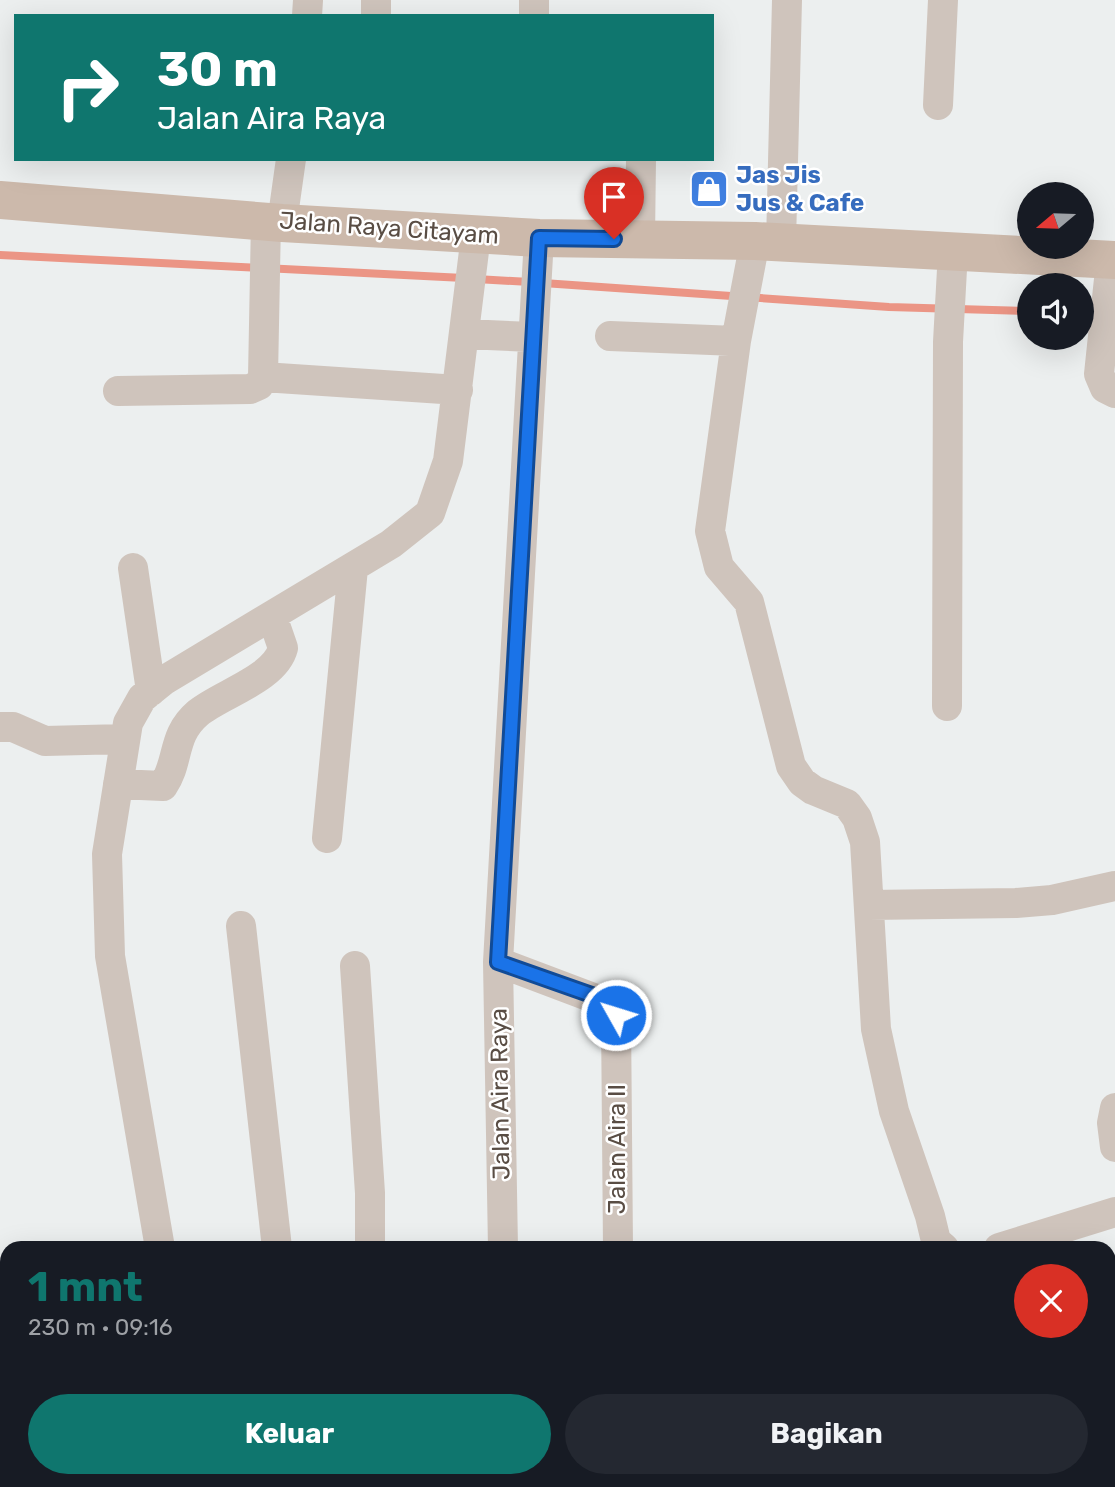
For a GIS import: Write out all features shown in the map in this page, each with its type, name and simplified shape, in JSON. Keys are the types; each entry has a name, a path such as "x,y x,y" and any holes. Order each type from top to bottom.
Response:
{"main road":[{"name":"Jalan Raya Citayam","path":"0,200 271,228 538,248 640,239 761,253 952,266 1113,260"}],"street":[{"path":"788,0 761,253 737,336 710,531 712,548 719,567 749,602 791,766 802,782 813,790 847,804 857,818 868,864 880,1051 894,1111 936,1241"},
{"path":"938,105 943,0"},
{"path":"118,391 250,388 259,385 263,377 263,296 271,228 290,161"},
{"path":"640,161 640,239"},
{"path":"159,1241 110,956 107,854 128,723 142,698 151,691 352,568 415,527 430,513 448,461 476,242"},
{"name":"Jalan Aira Raya","path":"503,1241 498,962 538,248"},
{"path":"1113,260 1099,374 1105,388 1115,393"},
{"path":"947,706 948,342 952,266"},
{"path":"465,334 532,336"},
{"path":"610,336 737,336"},
{"path":"263,377 458,390"},
{"path":"133,568 151,691"},
{"path":"327,838 352,568"},
{"path":"118,784 163,786 185,725 200,711 274,666 283,648 272,616"},
{"path":"0,727 13,727 45,741 125,739"},
{"path":"869,905 1016,903 1052,900 1115,886"},
{"path":"241,926 276,1241"},
{"name":"Jalan Aira II","path":"498,962 612,1005 616,1015 618,1241"},
{"path":"355,966 370,1193 370,1241"},
{"path":"1115,1108 1112,1123 1115,1147"},
{"path":"1022,1241 1115,1212"}],"waterway":[{"path":"0,255 464,278"},
{"path":"476,279 530,282"},
{"path":"543,283 889,307 1017,311"},
{"path":"1094,324 1098,324"}],"place":[{"name":"Jas Jis Jus & Cafe","path":"709,189"}],"route":[{"path":"614,239 539,238 498,962 603,999 612,1005 616,1015"}]}
